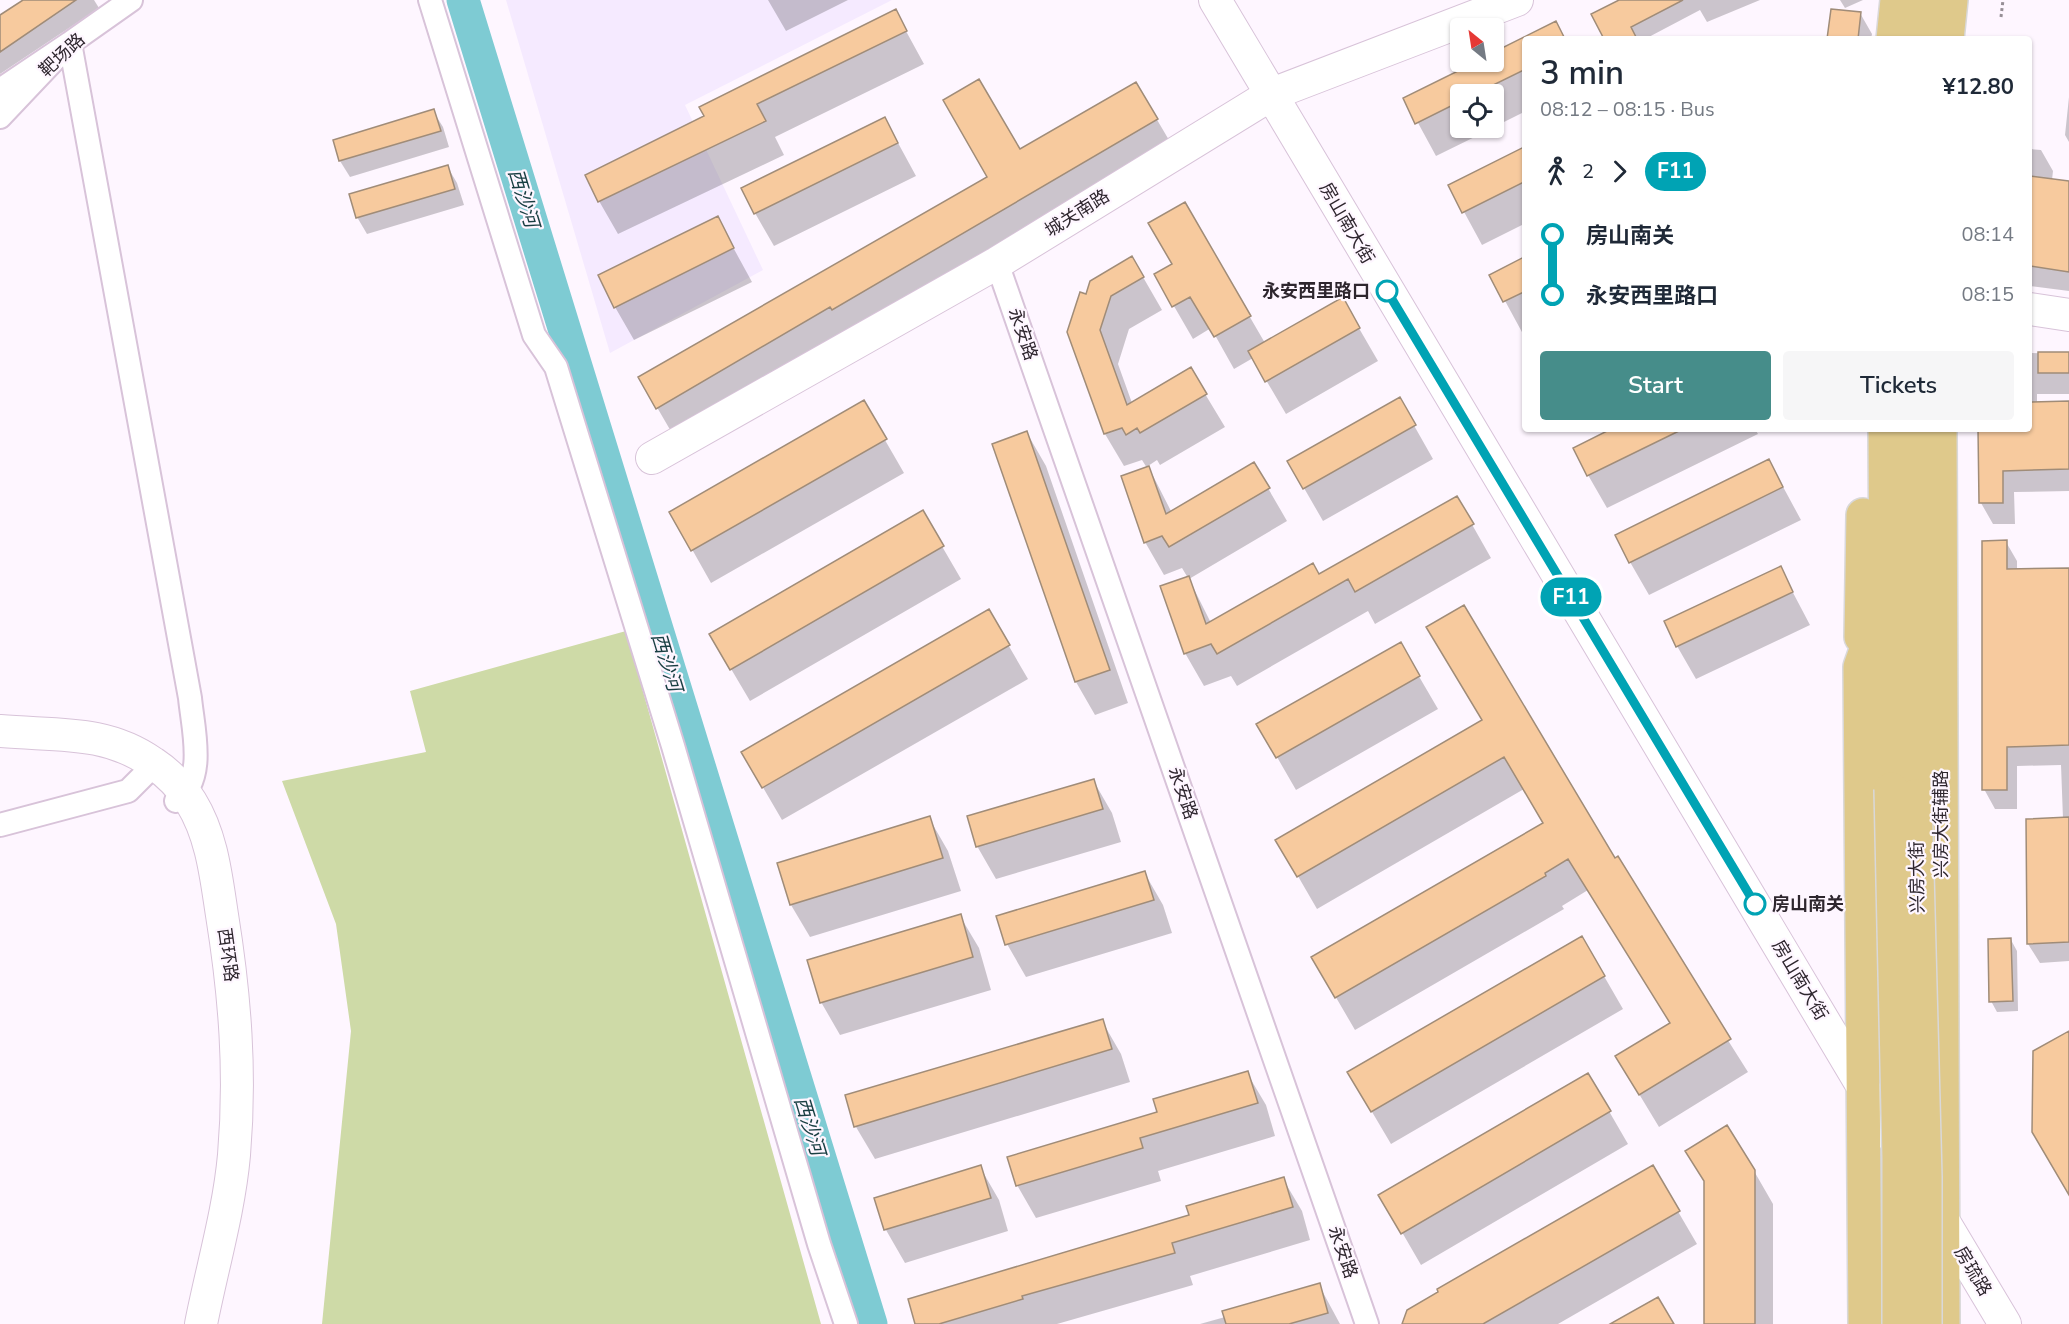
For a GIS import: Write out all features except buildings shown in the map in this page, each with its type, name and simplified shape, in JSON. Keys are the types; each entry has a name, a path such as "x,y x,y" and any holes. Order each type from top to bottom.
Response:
{"main road":[{"name":"房山南大街","path":"1215,0 1942,1218"},
{"name":"城关南路","path":"652,458 997,263 1272,94 1518,0"},
{"path":"1893,36 1898,0"},
{"path":"1921,36 1925,0"},
{"path":"1947,36 1951,0"},
{"path":"1970,36 1974,0"},
{"path":"2032,309 2069,315"},
{"name":"兴房大街","path":"1865,432 1860,667 1865,1324"},
{"name":"兴房大街","path":"1885,432 1886,593 1903,792 1925,1177 1924,1324"},
{"name":"兴房大街","path":"1899,1324 1903,792 1911,432"},
{"name":"兴房大街辅路","path":"1940,432 1942,1218"},
{"name":"兴房大街","path":"1860,667 1886,593"},
{"name":"西环路","path":"0,731 104,739 153,763 170,776 180,798 203,874 220,984 225,1040 222,1150 212,1216 188,1324"},
{"name":"西环路","path":"0,743 101,752 131,764 180,798 202,825 214,864 231,973 239,1065 234,1156 201,1324"},
{"path":"1942,1218 1943,1324"},
{"name":"房琉路","path":"1942,1218 2005,1324"}],"street":[{"name":"靶场路","path":"0,117 70,43 131,0"},
{"path":"430,0 534,335 556,367 673,746 819,1244 846,1324"},
{"path":"0,90 70,43 190,698 197,759 180,798"},
{"name":"永安路","path":"997,263 1367,1324"},
{"path":"0,825 128,791 146,773"}],"path":[{"path":"2001,17 2003,0"}],"shaded area":[{"path":"506,0 892,0 685,105 763,270 610,353"}],"green space":[{"path":"626,631 821,1324 322,1324 351,1031 336,924 282,781 426,752 410,691"}],"waterway":[{"name":"西沙河","path":"463,0 871,1324"}],"bus line":[{"name":"F11","path":"1387,291 1755,904"}],"place":[{"name":"永安西里路口","path":"1387,291"},
{"name":"房山南关","path":"1755,904"}]}
